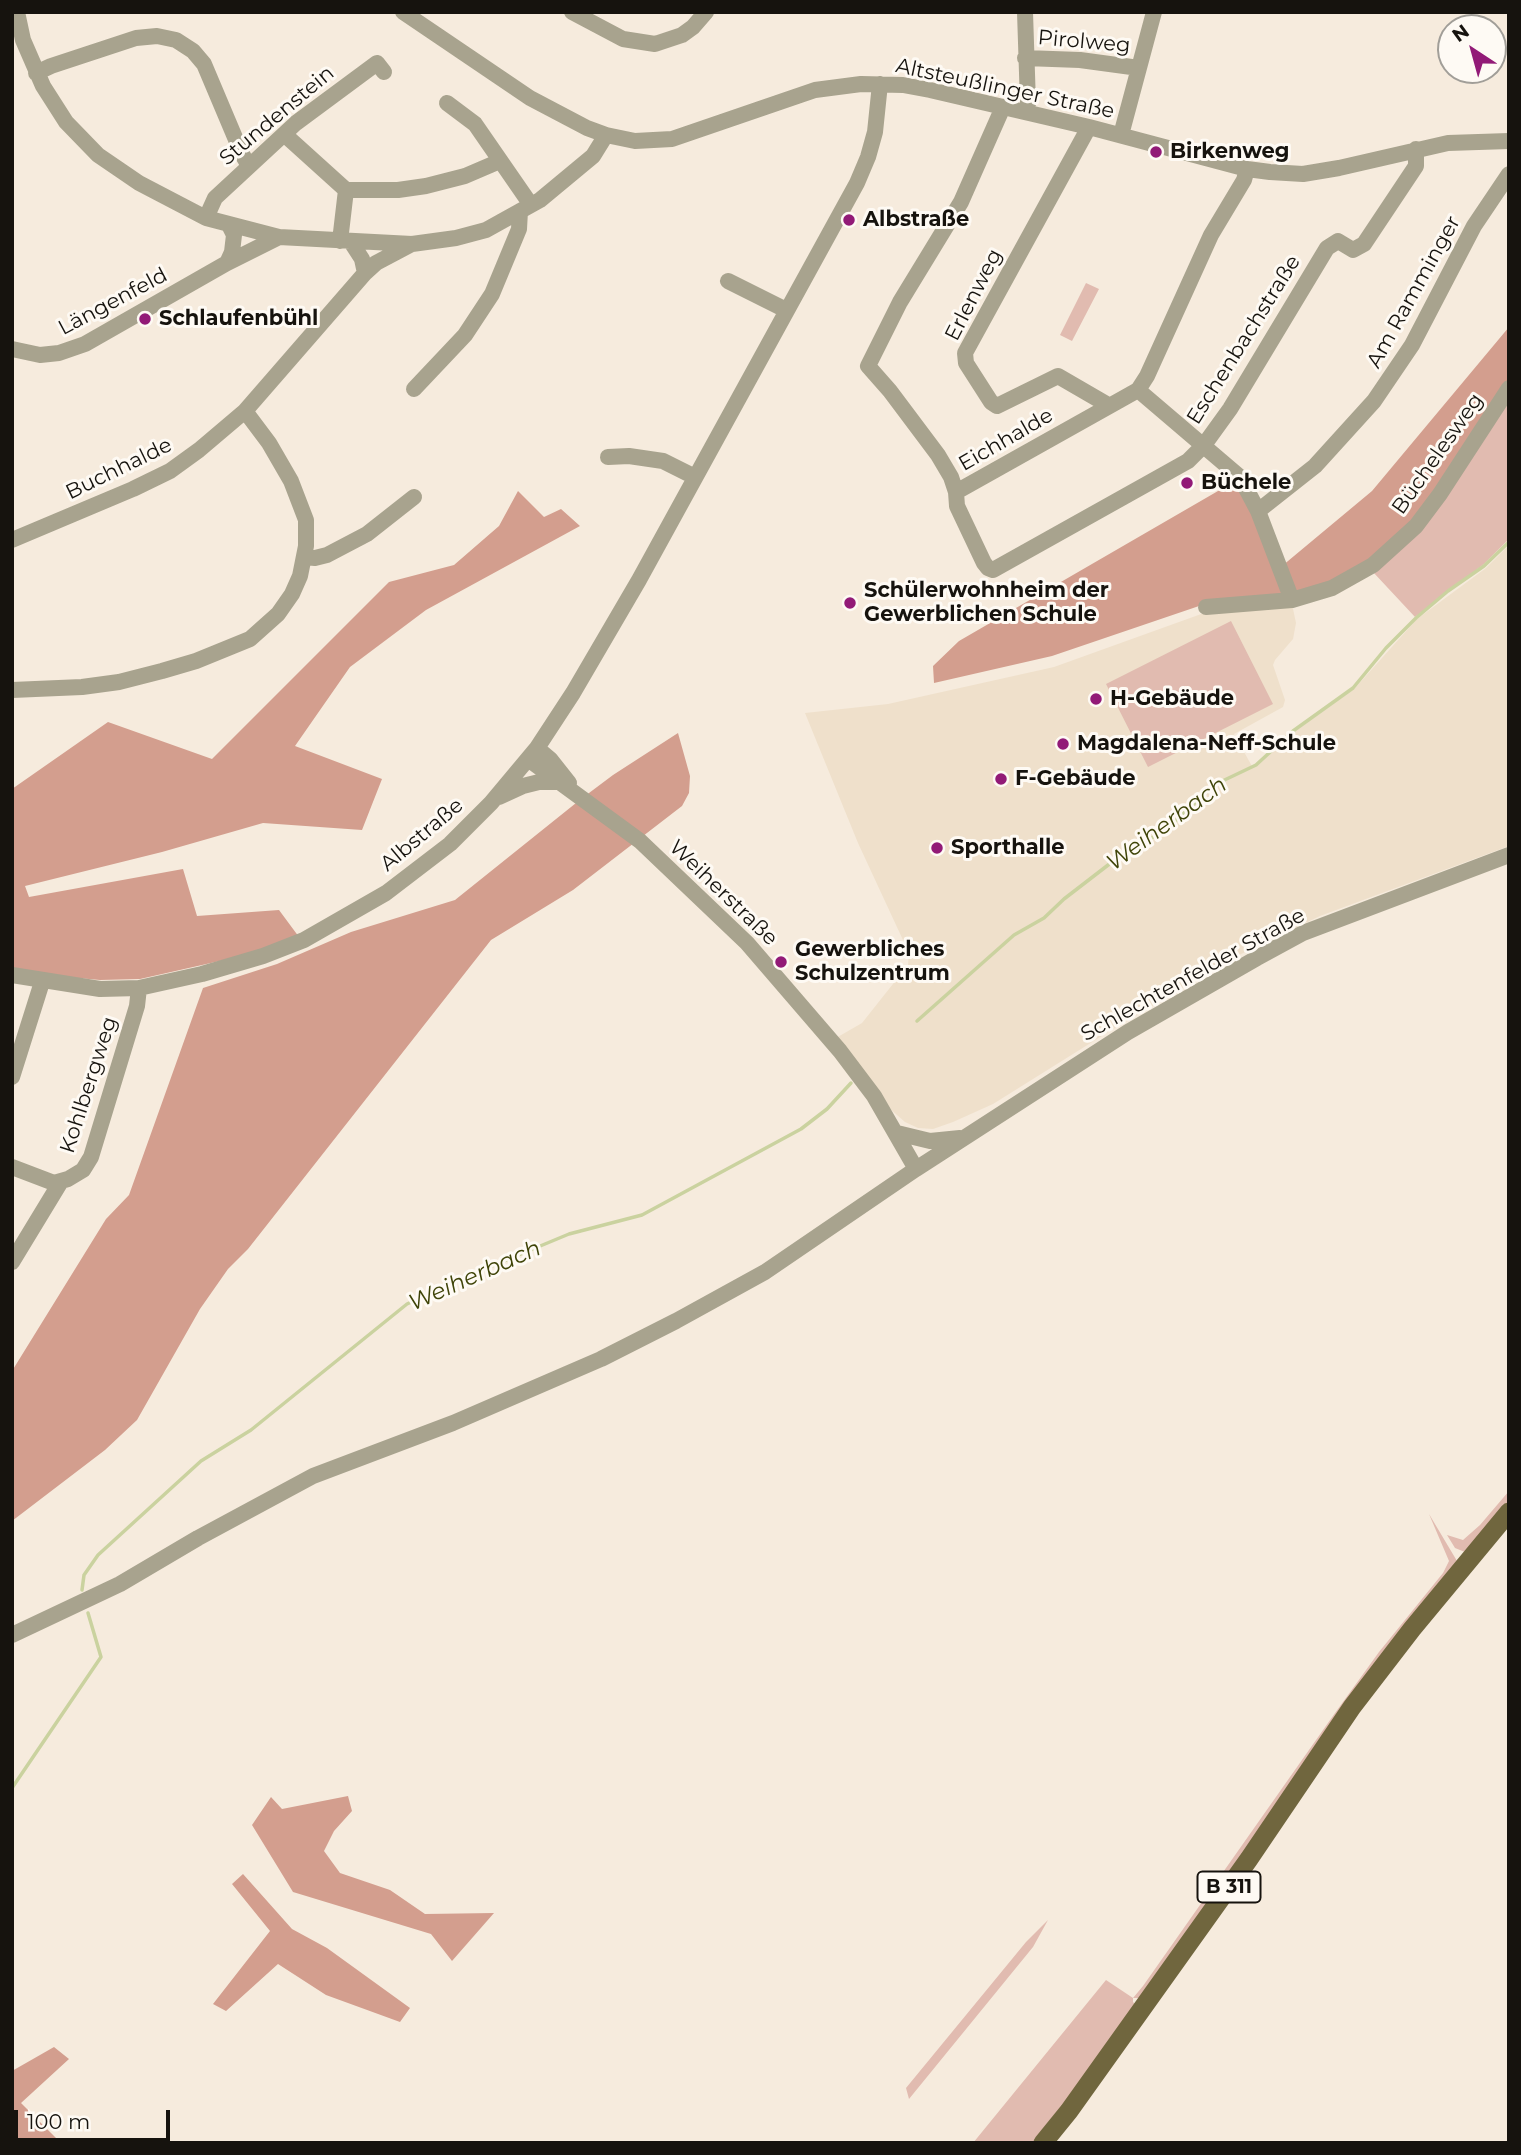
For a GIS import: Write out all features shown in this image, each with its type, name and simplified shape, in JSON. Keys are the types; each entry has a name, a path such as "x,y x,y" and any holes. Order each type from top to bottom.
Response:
{"main road":[{"name":"B 311","path":"1043,2143 1069,2111 1242,1870 1352,1707 1509,1512"}],"street":[{"path":"17,12 23,40 36,73 52,102 66,122 98,155 139,183 206,218 279,237 412,244 456,238 486,230 526,208 593,156 606,135"},
{"name":"Altsteußlinger Straße","path":"403,12 530,98 606,135 635,141 672,139 815,90 850,84 880,84 930,90 1089,127 1247,169 1303,174 1339,169 1448,143 1509,141"},
{"path":"583,15 630,42 655,44 682,35 706,12"},
{"path":"1025,12 1026,112"},
{"path":"1121,135 1154,12"},
{"path":"36,73 136,38 157,36 176,40 193,51 204,64 249,166"},
{"name":"Pirolweg","path":"1025,58 1080,60 1139,68"},
{"name":"Stundenstein","path":"206,218 215,198 284,134 377,63 384,72"},
{"name":"Albstraße","path":"12,975 42,982 100,989 139,988 202,974 263,956 323,930 386,892 450,844 491,803 532,753 593,659 857,183 868,158 880,84"},
{"path":"414,389 465,335 492,294 526,208 500,161 475,124 447,103"},
{"name":"Eichhalde","path":"1003,107 961,202 900,302 868,366 938,455 956,492 1138,390"},
{"name":"Erlenweg","path":"1089,127 965,353 967,363 991,402 997,406 1058,376 1108,405"},
{"path":"284,134 346,190 398,190 426,186 465,176 500,161"},
{"name":"Eschenbachstraße","path":"956,492 957,506 984,563 993,570 1188,461 1204,445 1230,409 1327,248 1338,241 1353,250 1364,244 1416,166 1416,149"},
{"path":"1247,169 1244,180 1211,235 1147,376 1138,390 1240,477 1258,511 1292,600"},
{"name":"Am Ramminger","path":"1258,511 1289,489 1323,458 1378,396 1412,345 1474,226 1509,174"},
{"path":"346,190 346,241 362,259 365,273"},
{"path":"227,263 232,252 234,235 229,225"},
{"path":"486,230 509,251"},
{"name":"Längenfeld","path":"12,349 40,355 59,353 85,344 227,263 279,237"},
{"name":"Buchhalde","path":"12,540 133,489 170,471 199,450 245,411 365,273 376,263 412,244"},
{"path":"728,281 786,310"},
{"name":"Büchelesweg","path":"1206,607 1292,600 1332,588 1373,565 1416,526 1509,388"},
{"path":"12,690 82,687 119,681 196,661 241,644 266,627 278,614 292,594 305,557 306,520 299,497 281,461 245,411"},
{"path":"608,457 629,456 663,461 695,477"},
{"path":"305,557 327,555 367,534 414,497"},
{"name":"Weiherstraße","path":"532,753 559,782 640,841 747,943 840,1051 897,1133 916,1169"},
{"name":"Weiherstraße","path":"532,753 550,759 581,799"},
{"path":"491,803 523,786 559,782"},
{"name":"Schlechtenfelder Straße","path":"12,1635 120,1584 313,1476 453,1423 601,1359 676,1321 765,1272 916,1169 1128,1032 1303,933 1509,855"},
{"path":"12,1077 42,982"},
{"name":"Kohlbergweg","path":"12,1262 60,1183 83,1170 91,1157 137,1006 139,988"},
{"path":"897,1133 930,1141 969,1136"},
{"name":"Kohlbergweg","path":"12,1167 47,1181 60,1183"}],"shaded area":[{"path":"1086,283 1099,289 1072,341 1060,335"},
{"path":"1509,327 1509,381 1414,523 1351,575 1287,597 1202,605 1052,656 934,683 933,666 959,641 1237,480 1276,571 1372,491"},
{"path":"1509,402 1509,539 1484,564 1415,617 1373,572"},
{"path":"518,491 544,517 561,509 580,526 426,610 350,667 295,746 382,779 362,830 263,823 162,852 25,886 29,897 183,869 197,916 279,910 299,937 233,958 140,979 100,980 12,969 12,789 108,722 212,759 389,582 454,565 499,526"},
{"path":"1509,545 1509,846 1320,916 1237,956 993,1104 953,1122 933,1129 918,1128 905,1122 889,1108 836,1038 862,1023 908,965 909,953 858,843 805,713 888,704 1054,667 1204,613 1292,604 1296,623 1293,639 1273,665 1285,700 1283,707 1234,734 1253,768 1294,732 1355,688 1417,619 1486,568"},
{"path":"1231,621 1273,704 1148,767 1106,684"},
{"path":"678,733 690,776 689,793 682,806 573,890 491,940 248,1249 228,1269 200,1309 137,1420 105,1450 12,1521 12,1371 106,1219 129,1195 203,988 277,964 351,932 455,900 613,775"},
{"path":"1509,1491 1509,1503 1472,1546 1465,1552 1455,1548 1447,1535 1463,1540 1480,1525"},
{"path":"1429,1514 1457,1561 1144,1998 1133,1998 1379,1652 1443,1573 1449,1561"},
{"path":"348,1796 352,1811 334,1831 324,1851 340,1873 390,1890 425,1914 494,1913 452,1961 431,1934 293,1892 252,1825 271,1797 282,1809"},
{"path":"243,1874 292,1929 327,1948 410,2008 400,2022 326,1995 278,1964 226,2011 213,2004 270,1931 232,1884"},
{"path":"1048,1920 1033,1947 909,2099 906,2088 1026,1942"},
{"path":"1106,1980 1133,1998 1137,2006 1035,2143 973,2143"},
{"path":"54,2047 69,2059 21,2103 61,2143 12,2143 12,2071"}],"waterway":[{"name":"Weiherbach","path":"917,1021 1014,935 1044,918 1112,862 1168,828 1214,785 1256,765 1293,731 1353,688 1386,648 1416,618 1484,566 1509,542"},
{"name":"Weiherbach","path":"82,1590 84,1575 98,1555 201,1461 251,1430 407,1304 569,1234 642,1215 801,1129 827,1109 851,1083"},
{"name":"Weiherbach","path":"12,1788 101,1657 88,1613"}],"place":[{"name":"Birkenweg","path":"1156,152"},
{"name":"Albstraße","path":"849,220"},
{"name":"Schlaufenbühl","path":"145,319"},
{"name":"Büchele","path":"1187,483"},
{"name":"Schülerwohnheim der Gewerblichen Schule","path":"850,603"},
{"name":"H-Gebäude","path":"1096,699"},
{"name":"Magdalena-Neff-Schule","path":"1063,744"},
{"name":"F-Gebäude","path":"1001,779"},
{"name":"Sporthalle","path":"937,848"},
{"name":"Gewerbliches Schulzentrum","path":"781,962"}]}
